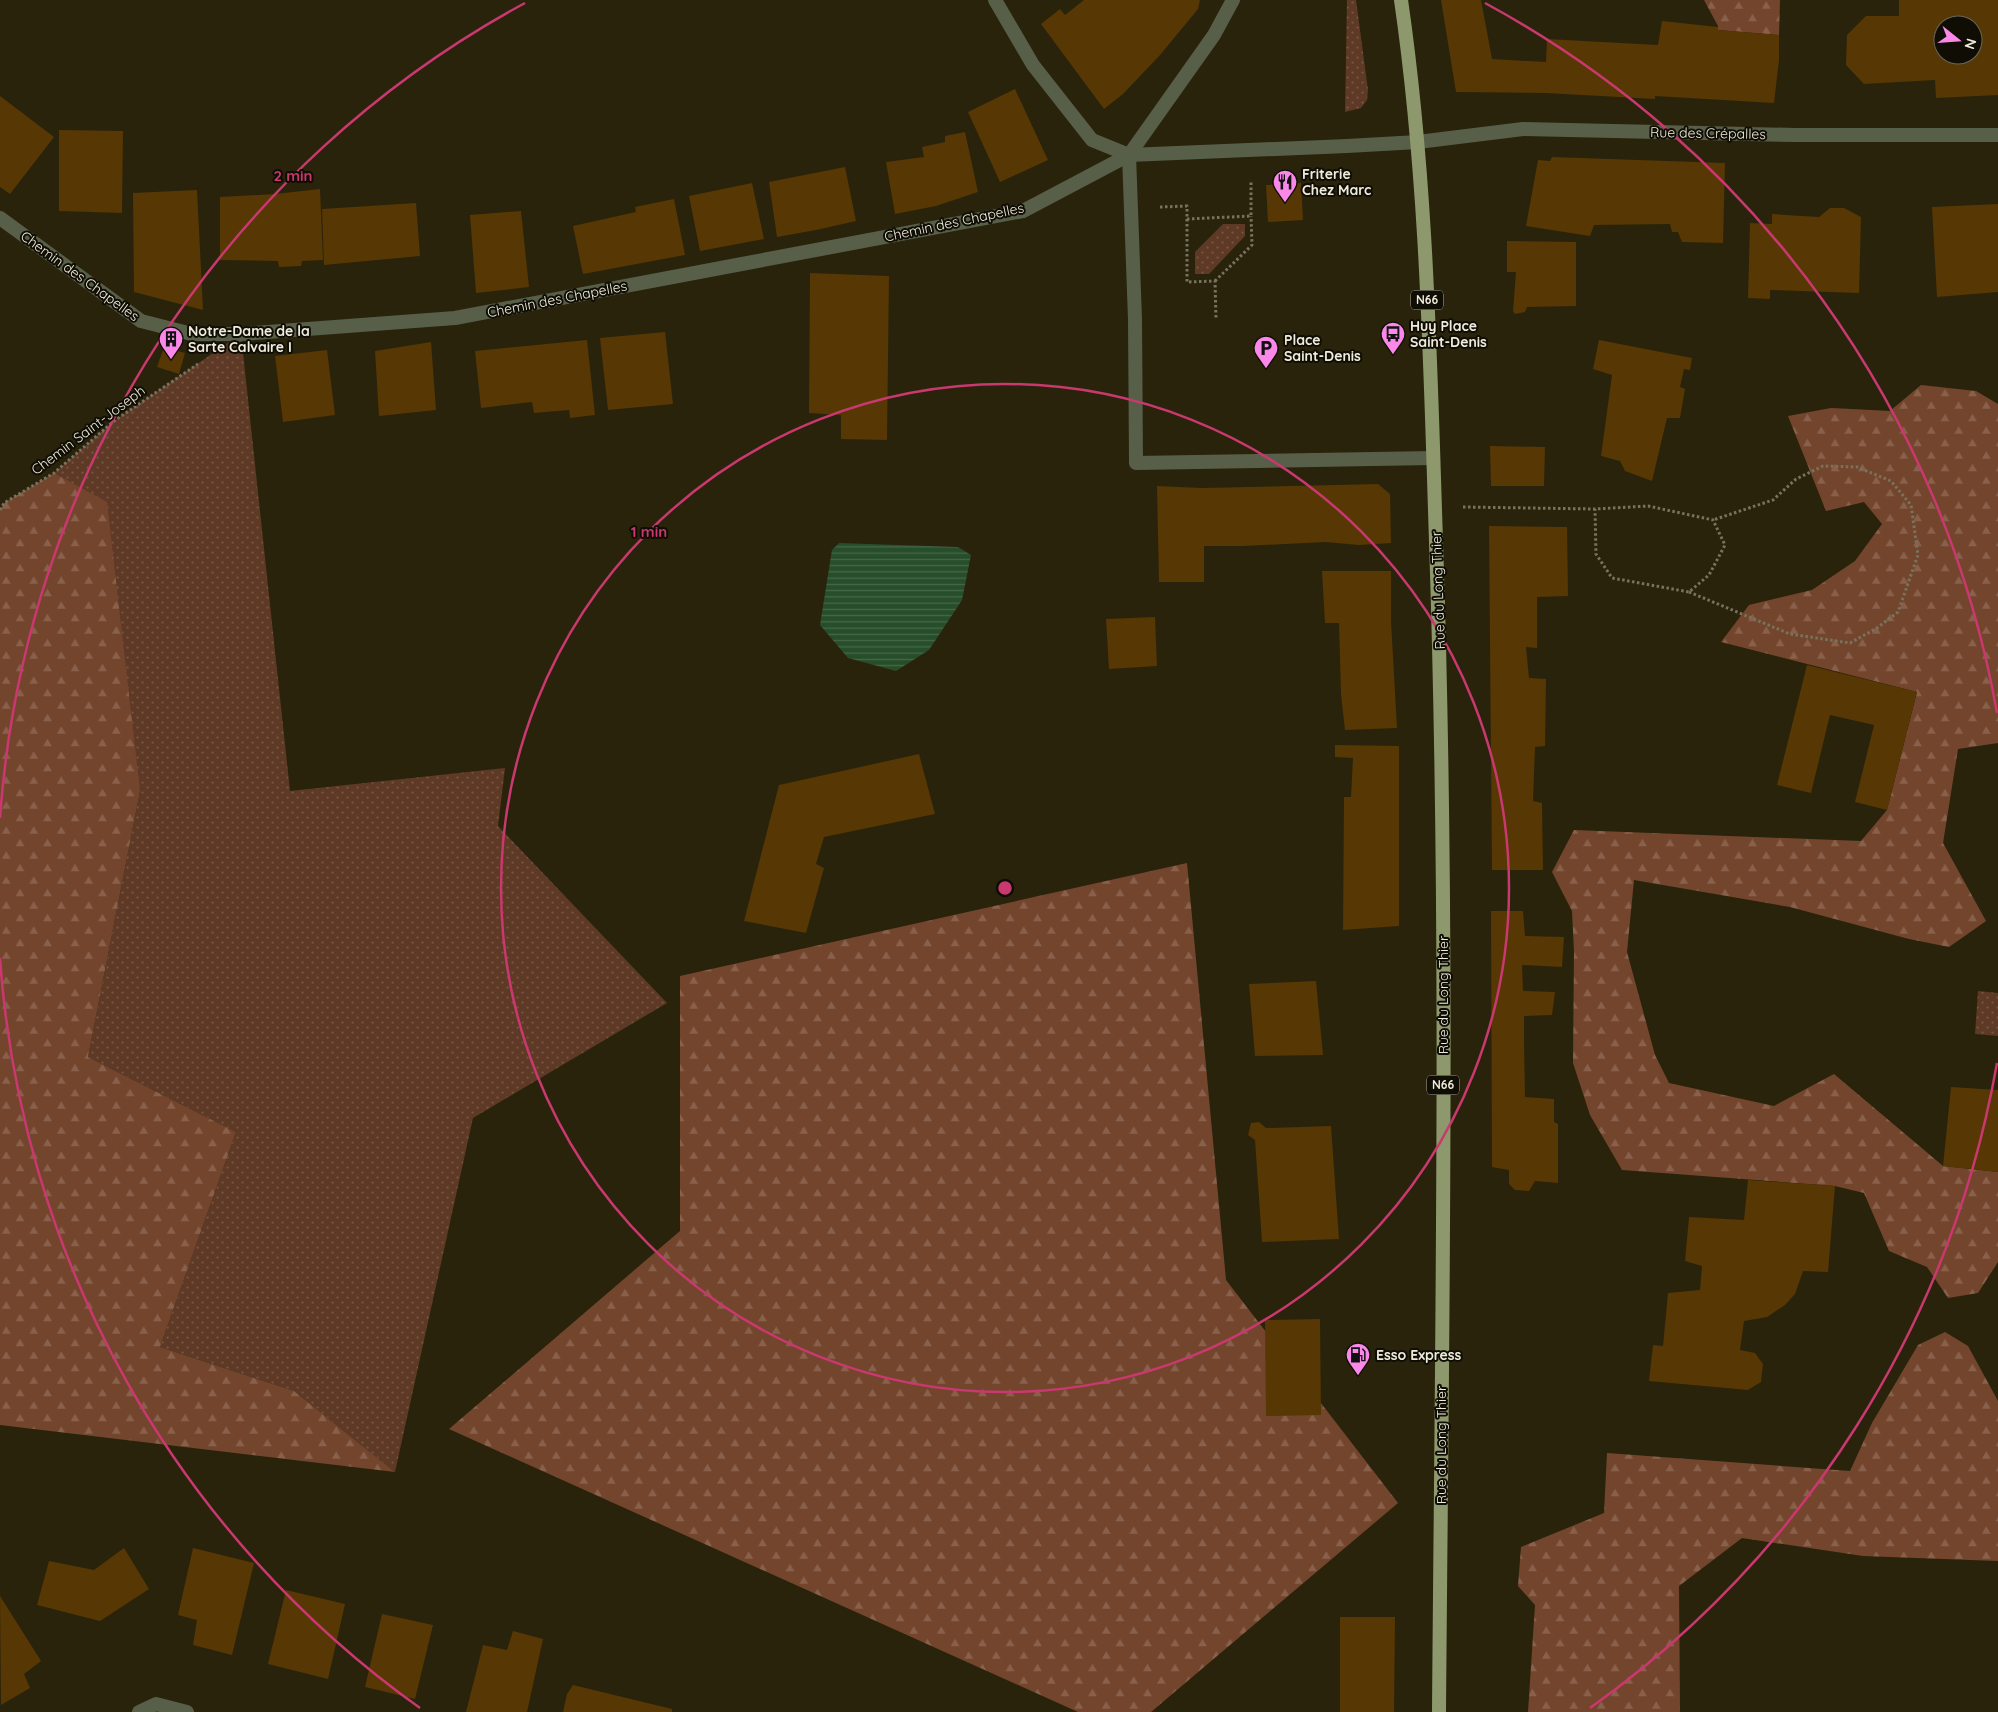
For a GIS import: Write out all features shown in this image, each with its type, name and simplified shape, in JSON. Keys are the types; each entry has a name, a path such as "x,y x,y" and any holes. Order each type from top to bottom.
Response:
{"main road":[{"name":"N66","path":"1401,0 1410,62 1423,206 1433,458"},
{"name":"Rue du Long Thier","path":"1433,458 1441,699 1443,1058 1439,1712"}],"street":[{"path":"996,0 1033,65 1092,140 1129,155 1418,142"},
{"path":"1233,0 1214,36 1129,155 1135,319 1136,462 1433,458"},
{"name":"Rue des Crépalles","path":"1418,142 1523,129 1795,135 1998,135"},
{"name":"Chemin des Chapelles","path":"0,218 141,321 192,334 241,334 455,318 1023,210 1129,155"},
{"path":"139,1712 156,1704 187,1712"}],"path":[{"path":"1130,207 1187,206 1187,282 1215,281 1252,245 1251,181"},
{"path":"1187,219 1252,216"},
{"path":"1215,281 1216,319"},
{"name":"Chemin Saint-Joseph","path":"0,510 4,504 54,473 114,421 202,361"},
{"path":"1435,507 1490,506 1596,509 1648,506 1713,520 1773,500 1796,478 1822,466 1857,467 1891,481 1911,505 1918,555 1898,612 1877,628 1850,643 1790,634 1689,592 1612,578 1596,554 1596,509"},
{"path":"1689,592 1709,575 1725,545 1713,520"}],"shaded area":[{"path":"1347,0 1356,0 1368,90 1367,100 1361,108 1345,112"},
{"path":"1223,224 1245,224 1245,236 1209,274 1195,274 1195,252"},
{"path":"241,334 290,791 505,768 498,826 667,1003 473,1118 395,1472 294,1391 160,1347 236,1132 88,1057 140,791 54,473 114,421"},
{"path":"839,543 958,547 971,555 962,600 929,650 896,671 848,658 820,625 832,550"},
{"path":"1978,991 1998,993 1998,1036 1975,1034"}],"green space":[{"path":"1704,0 1780,0 1779,35 1718,30 1718,26"},
{"path":"1921,385 1976,391 1998,404 1998,743 1958,749 1943,843 1986,921 1949,947 1909,939 1790,907 1634,880 1627,952 1655,1055 1669,1083 1774,1106 1834,1074 1943,1166 1998,1172 1998,1262 1978,1293 1948,1298 1927,1267 1889,1251 1864,1193 1835,1186 1622,1170 1590,1115 1573,1063 1574,952 1572,911 1552,872 1574,830 1861,841 1887,810 1917,692 1721,642 1749,605 1812,590 1855,561 1882,524 1864,502 1826,511 1788,416 1831,408 1890,411"},
{"path":"54,473 107,502 140,791 88,1057 236,1132 160,1347 294,1391 395,1472 0,1425 0,510 4,503"},
{"path":"1187,863 1226,1280 1398,1503 1151,1712 1078,1712 449,1429 680,1231 680,976"},
{"path":"1945,1332 1968,1346 1998,1401 1998,1561 1863,1556 1742,1538 1679,1586 1680,1712 1528,1712 1535,1605 1518,1586 1521,1547 1604,1513 1607,1453 1850,1471 1872,1423 1918,1345"}],"building":[{"path":"1084,0 1200,0 1198,9 1160,55 1123,94 1104,109 1041,24 1060,9 1065,15"},
{"path":"1441,0 1481,0 1492,59 1546,62 1547,39 1658,45 1662,21 1718,27 1718,30 1779,35 1779,60 1774,103 1655,96 1655,99 1546,93 1456,92"},
{"path":"1899,0 1998,0 1998,95 1936,98 1935,80 1864,84 1846,65 1847,35 1866,16 1899,16"},
{"path":"1015,89 1048,160 1000,182 968,112"},
{"path":"0,96 54,137 10,194 0,187"},
{"path":"59,130 123,131 122,213 59,211"},
{"path":"965,132 978,192 936,206 895,214 886,162 924,157 922,147 945,142 945,136"},
{"path":"1552,157 1725,163 1723,243 1682,242 1678,232 1672,232 1670,224 1594,225 1590,236 1526,226 1538,160 1550,161"},
{"path":"845,167 856,221 777,237 769,182"},
{"path":"752,183 764,239 700,251 689,196"},
{"name":"Friterie Chez Marc","path":"1301,183 1303,220 1268,222 1266,185"},
{"path":"320,189 323,260 302,261 301,266 279,267 278,261 220,260 220,197"},
{"path":"197,190 203,310 134,292 133,193"},
{"path":"674,199 685,255 583,274 573,226 636,212 635,207"},
{"path":"416,203 420,256 324,265 322,209"},
{"path":"1998,204 1998,292 1937,297 1932,207"},
{"path":"1830,208 1844,208 1861,217 1859,293 1770,290 1770,299 1748,298 1750,223 1772,224 1772,214 1819,217"},
{"path":"521,211 529,287 476,293 470,215"},
{"path":"1507,241 1576,242 1576,306 1527,307 1525,312 1515,314 1513,311 1516,272 1507,272"},
{"path":"810,273 889,276 887,440 841,439 841,415 809,413"},
{"path":"665,332 673,404 608,410 600,338"},
{"path":"587,340 595,415 570,418 569,410 534,413 532,402 481,408 475,351"},
{"path":"1599,340 1692,358 1690,370 1684,369 1680,387 1685,389 1680,418 1667,418 1652,481 1625,471 1620,461 1601,456 1612,375 1593,369"},
{"path":"431,342 436,410 379,416 375,351"},
{"name":"Notre-Dame de la Sarte Calvaire I","path":"164,347 185,353 179,374 157,367"},
{"path":"327,350 335,415 283,422 275,356"},
{"path":"1490,446 1545,447 1544,486 1491,486"},
{"path":"1378,484 1390,494 1391,543 1359,545 1325,542 1204,546 1204,582 1159,582 1157,486 1202,488"},
{"path":"1489,526 1567,527 1568,596 1537,597 1537,648 1526,647 1529,678 1546,679 1545,746 1535,747 1533,801 1542,803 1543,870 1492,870"},
{"path":"1322,571 1391,571 1391,621 1397,728 1345,730 1341,694 1339,623 1325,623"},
{"path":"1155,617 1157,666 1109,669 1106,619"},
{"path":"1807,665 1917,692 1887,810 1855,802 1874,725 1830,715 1811,793 1777,785"},
{"path":"1335,745 1399,746 1399,926 1343,930 1344,797 1351,797 1353,758 1335,757"},
{"path":"919,754 935,814 824,837 816,864 824,868 806,933 744,921 779,785"},
{"path":"1491,911 1523,911 1525,936 1564,937 1562,967 1522,965 1523,991 1555,992 1552,1015 1524,1016 1524,1041 1525,1097 1554,1099 1554,1122 1558,1124 1558,1183 1535,1181 1529,1191 1515,1190 1509,1184 1509,1170 1492,1167"},
{"path":"1316,981 1323,1055 1255,1056 1249,984"},
{"path":"1951,1087 1998,1090 1998,1172 1943,1166"},
{"path":"1259,1122 1266,1128 1331,1126 1339,1239 1262,1242 1255,1140 1248,1135 1251,1123"},
{"path":"1748,1180 1835,1186 1828,1272 1803,1271 1795,1294 1785,1305 1767,1317 1744,1321 1740,1350 1755,1353 1763,1364 1761,1382 1748,1390 1649,1381 1653,1345 1663,1346 1668,1293 1700,1290 1702,1266 1685,1261 1689,1217 1744,1220"},
{"path":"1320,1319 1321,1415 1266,1416 1265,1320"},
{"path":"124,1548 149,1589 100,1621 37,1605 49,1561 94,1570"},
{"path":"193,1548 254,1563 232,1655 193,1645 197,1620 178,1615"},
{"path":"286,1590 345,1604 328,1679 268,1664"},
{"path":"0,1596 41,1661 24,1674 30,1688 1,1705"},
{"path":"382,1614 433,1625 415,1699 365,1687"},
{"path":"1340,1617 1395,1617 1394,1712 1340,1712"},
{"path":"513,1631 543,1639 527,1712 466,1712 483,1645 507,1650"},
{"path":"573,1685 672,1709 672,1712 563,1712 567,1694"}],"place":[{"name":"Friterie Chez Marc","path":"1285,203"},
{"name":"Huy Place Saint-Denis","path":"1393,355"},
{"name":"Notre-Dame de la Sarte Calvaire I","path":"171,360"},
{"name":"Place Saint-Denis","path":"1266,369"},
{"name":"Esso Express","path":"1358,1376"}]}
